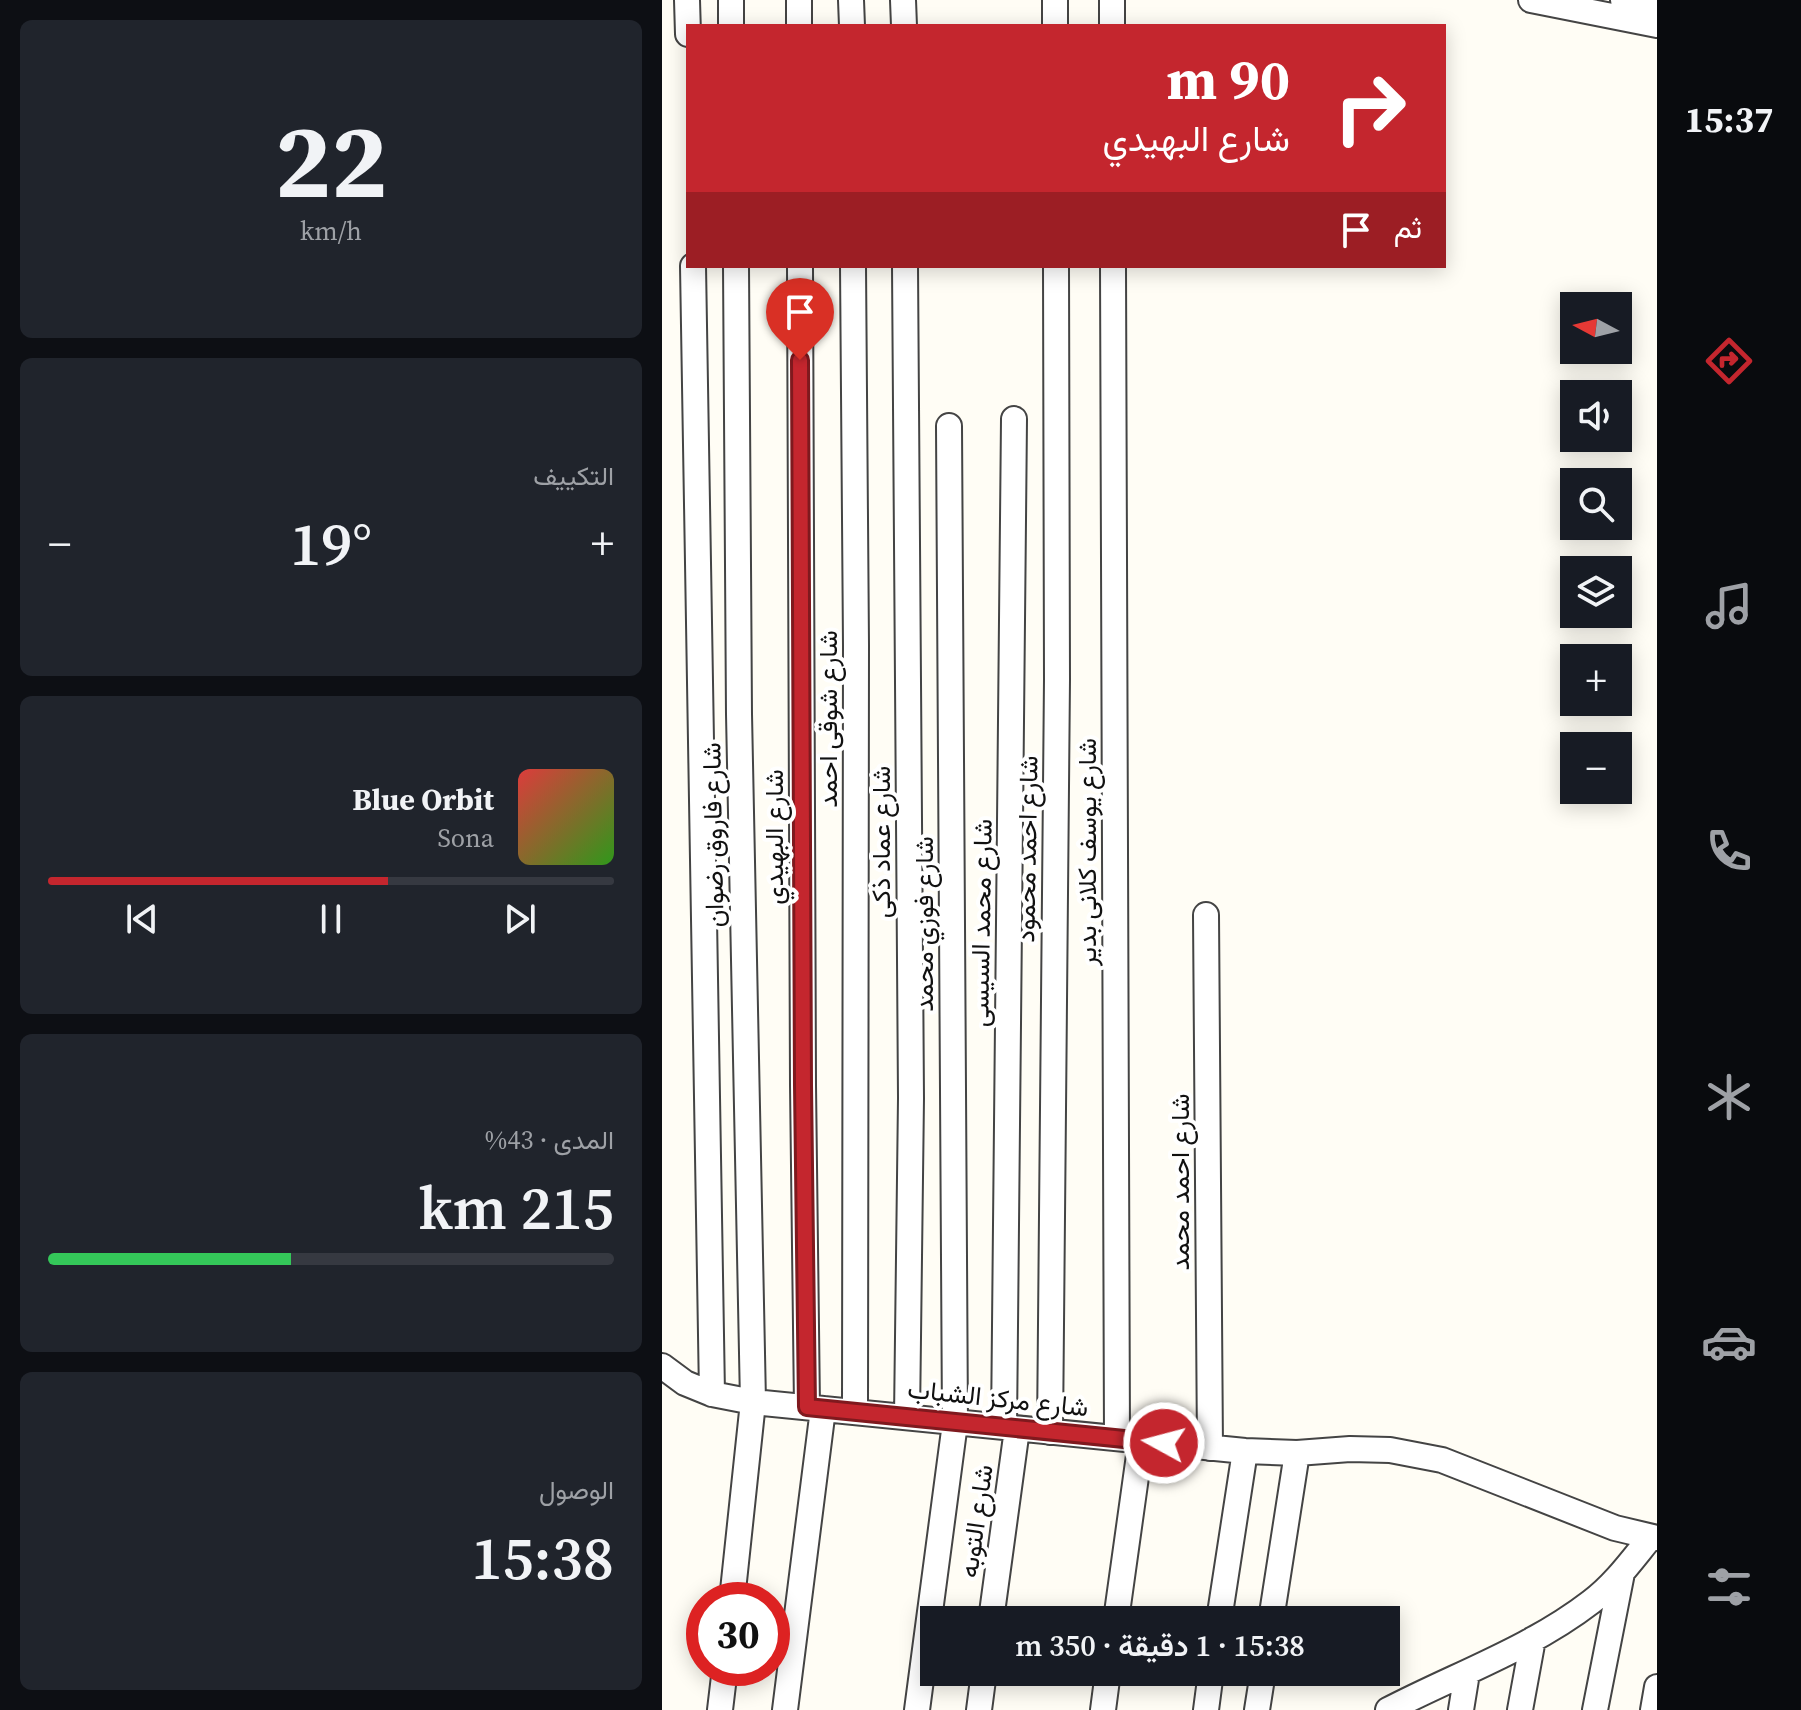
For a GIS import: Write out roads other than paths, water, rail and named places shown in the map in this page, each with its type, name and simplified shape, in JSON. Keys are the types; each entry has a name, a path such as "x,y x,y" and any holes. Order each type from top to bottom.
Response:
{"street":[{"path":"687,0 688,24"},
{"path":"731,0 731,24"},
{"path":"799,0 799,24"},
{"path":"851,0 852,24"},
{"path":"903,0 904,24"},
{"path":"1055,0 1055,24"},
{"path":"1112,0 1112,24"},
{"path":"1531,0 1657,25"},
{"path":"1623,0 1657,7"},
{"path":"693,268 712,1394"},
{"name":"شارع فاروق رضوان","path":"734,1582 753,1402 739,714 736,268"},
{"name":"شارع البهيدي","path":"785,1710 815,1408 803,1085 800,268"},
{"name":"شارع شوقى احمد","path":"853,268 855,1412"},
{"name":"شارع عماد ذكى","path":"905,268 911,1098 907,1417"},
{"name":"شارع احمد محمود","path":"1050,1432 1057,679 1056,268"},
{"name":"شارع يوسف كلانى بدير","path":"1113,268 1129,1440 1117,1606"},
{"name":"شارع محمد السيسى","path":"1010,1428 1014,419"},
{"name":"شارع فوزي محمد","path":"917,1710 955,1423 949,426"},
{"name":"شارع احمد محمد","path":"1206,915 1210,1448"},
{"name":"شارع مركز الشباب","path":"662,1366 685,1383 712,1394 753,1402 1245,1451 1390,1450 1442,1460 1615,1528 1653,1538"},
{"name":"شارع التوبه","path":"992,1606 1010,1428"},
{"path":"1221,1606 1245,1451"},
{"path":"1273,1606 1297,1453"},
{"path":"1388,1710 1533,1639 1591,1602 1653,1538"},
{"path":"1595,1710 1622,1573"},
{"path":"1520,1710 1533,1639"},
{"path":"1461,1710 1467,1673"},
{"path":"720,1710 723,1686"},
{"path":"979,1710 982,1686"},
{"path":"1103,1710 1106,1686"},
{"path":"1206,1710 1209,1686"},
{"path":"1257,1710 1261,1686"},
{"path":"1653,1710 1657,1687"}]}
